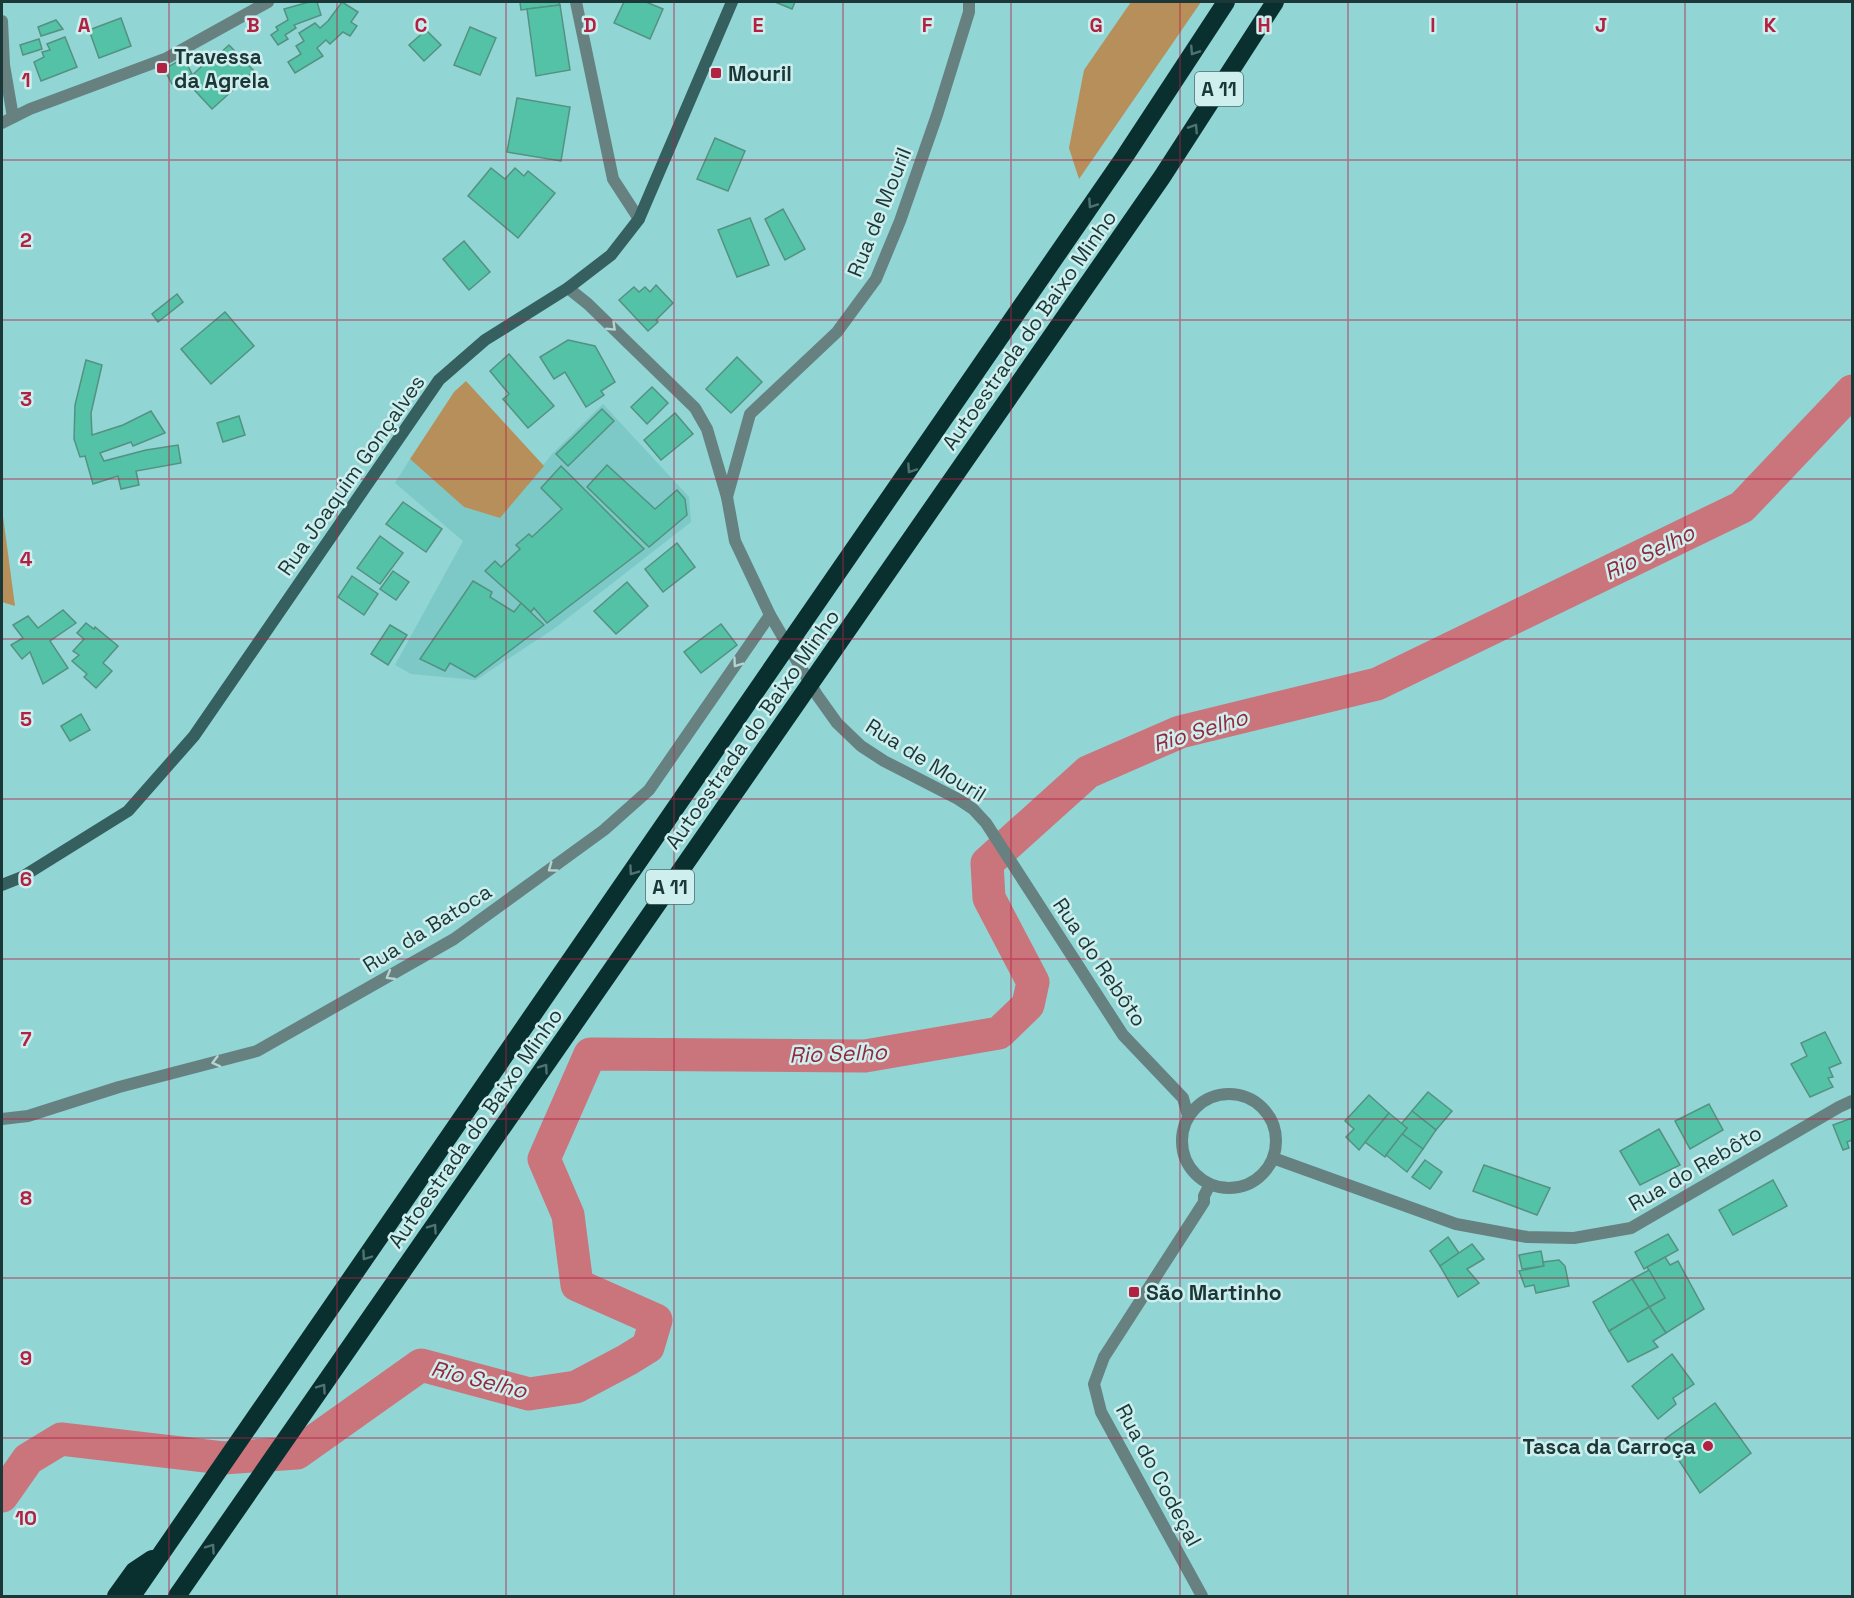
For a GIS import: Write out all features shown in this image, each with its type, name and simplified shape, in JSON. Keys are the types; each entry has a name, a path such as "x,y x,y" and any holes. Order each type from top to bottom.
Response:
{"highway":[{"name":"Autoestrada do Baixo Minho","path":"132,1596 849,559 1125,156 1226,2"},
{"name":"Autoestrada do Baixo Minho","path":"177,1596 1162,177 1275,2"},
{"name":"Autoestrada do Baixo Minho","path":"116,1596 134,1571 161,1553"}],"main road":[{"name":"Rua Joaquim Gonçalves","path":"2,885 22,877 128,811 194,736 439,380 485,340 568,288 611,255 639,219 732,2"}],"street":[{"path":"2,21 7,120 30,109 167,58 268,2"},
{"path":"576,2 613,179 639,219"},
{"name":"Rua de Mouril","path":"969,2 969,12 937,115 900,221 876,279 837,332 750,414 727,497 735,541 770,615 837,723 861,746 884,761 958,799 973,809 986,824"},
{"path":"568,288 588,304 695,408 707,429 727,497"},
{"name":"Rua da Batoca","path":"2,1119 28,1116 119,1087 257,1051 454,939 604,830 649,789 770,615"},
{"name":"Rua do Rebôto","path":"986,824 1122,1035 1183,1098 1188,1116"},
{"path":"1237,1094 1250,1098 1270,1117 1275,1130 1276,1144 1273,1158 1265,1171 1254,1181 1240,1187 1224,1188 1210,1184 1196,1175 1186,1162 1182,1147 1182,1131 1188,1116 1197,1105 1209,1097 1237,1094"},
{"name":"Rua do Rebôto","path":"1273,1158 1456,1224 1527,1237 1574,1238 1631,1228 1852,1101"},
{"name":"Rua do Codeçal","path":"1202,1596 1101,1412 1094,1384 1104,1357 1204,1202 1204,1196 1210,1184"}],"shaded area":[{"path":"1131,2 1201,2 1079,179 1069,148 1084,70"},
{"path":"466,381 544,466 500,518 464,507 410,459 454,392"},
{"path":"603,404 689,497 691,522 555,628 476,680 411,674 395,665 463,541 395,483 410,459 464,507 500,518 553,453"},
{"path":"2,509 15,606 2,602"}],"building":[{"path":"317,2 321,15 294,25 296,28 285,35 288,39 278,45 271,35 278,30 276,27 288,20 284,9"},
{"path":"342,2 358,12 351,22 357,26 350,36 343,32 330,44 326,40 317,48 323,56 295,73 288,62 301,54 296,46 304,41 299,33 315,23 320,28"},
{"path":"520,2 559,2 560,5 521,10"},
{"path":"624,2 646,2 663,9 650,39 614,23"},
{"path":"775,2 795,2 792,9"},
{"path":"560,5 570,70 536,76 527,9"},
{"path":"121,18 131,46 99,58 89,30"},
{"path":"56,20 63,29 41,36 38,27"},
{"path":"470,27 496,38 480,75 454,65"},
{"path":"426,30 441,45 424,61 409,45"},
{"path":"65,37 77,67 41,81 34,62 44,57 42,52 50,50 47,44"},
{"path":"39,39 42,49 23,55 20,45"},
{"path":"229,45 254,71 212,109 186,81 216,53 218,55"},
{"path":"184,58 192,74 172,84 164,69"},
{"path":"517,98 570,107 561,161 507,152"},
{"path":"715,138 745,151 728,191 697,179"},
{"path":"491,168 505,179 515,168 524,176 528,171 555,193 518,238 468,196"},
{"path":"783,209 805,249 785,260 765,219"},
{"path":"750,218 769,265 737,277 718,230"},
{"path":"464,241 490,272 469,290 443,259"},
{"path":"656,285 673,303 648,331 619,300 634,287 639,292 645,287 650,292"},
{"path":"177,294 183,302 158,322 152,314"},
{"path":"225,312 254,346 211,384 181,349"},
{"path":"568,340 595,346 615,382 601,391 604,395 586,407 565,372 554,379 540,357"},
{"path":"509,354 554,406 528,428 503,399 509,394 490,371"},
{"path":"737,357 762,382 731,413 706,389"},
{"path":"86,360 102,365 91,413 92,435 123,425 151,411 165,433 133,446 131,442 100,453 104,461 146,450 178,445 181,463 136,471 139,485 121,489 118,476 93,484 85,456 80,457 74,439 75,405"},
{"path":"652,387 668,403 647,424 631,407"},
{"path":"602,409 614,421 568,466 556,454"},
{"path":"675,413 693,434 661,460 644,440"},
{"path":"239,416 245,435 223,442 217,423"},
{"path":"607,465 655,509 677,490 685,499 687,515 649,547 587,487"},
{"path":"561,466 644,549 547,623 534,608 531,612 485,571 495,561 501,567 520,549 516,545 529,534 532,537 562,509 541,488"},
{"path":"403,502 442,529 426,552 386,524"},
{"path":"380,536 403,553 380,584 357,568"},
{"path":"677,543 695,567 663,592 645,569"},
{"path":"393,571 409,582 396,600 380,589"},
{"path":"352,576 378,594 364,615 338,597"},
{"path":"473,581 492,592 490,597 514,612 521,603 544,625 475,677 450,663 445,671 420,659"},
{"path":"627,582 648,606 616,634 594,611"},
{"path":"63,610 76,623 50,641 68,668 43,684 30,652 22,659 11,645 23,638 13,625 28,616 38,628"},
{"path":"86,623 94,629 95,627 118,646 103,663 112,671 96,688 84,677 87,674 72,661 79,655 73,651 84,639 77,633"},
{"path":"721,624 737,645 701,673 684,652"},
{"path":"390,625 407,635 388,665 371,654"},
{"path":"81,714 90,730 70,741 61,726"},
{"path":"1825,1032 1841,1063 1829,1068 1833,1077 1828,1078 1833,1087 1810,1097 1791,1064 1807,1056 1801,1043"},
{"path":"1428,1092 1452,1111 1436,1130 1412,1111"},
{"path":"1369,1095 1389,1113 1359,1150 1346,1137 1354,1129 1345,1121"},
{"path":"1709,1104 1723,1130 1690,1149 1675,1121"},
{"path":"1412,1111 1436,1130 1423,1149 1402,1134 1407,1128 1401,1124"},
{"path":"1389,1113 1407,1128 1385,1157 1365,1142"},
{"path":"1852,1118 1852,1140 1847,1142 1849,1148 1843,1150 1833,1125"},
{"path":"1659,1129 1680,1165 1640,1185 1620,1151"},
{"path":"1402,1134 1423,1149 1407,1172 1386,1155"},
{"path":"1425,1160 1442,1172 1430,1189 1412,1177"},
{"path":"1484,1165 1550,1188 1537,1215 1473,1191"},
{"path":"1773,1180 1787,1206 1733,1235 1719,1210"},
{"path":"1668,1234 1678,1250 1644,1269 1635,1252"},
{"path":"1448,1237 1459,1253 1440,1266 1430,1251"},
{"path":"1472,1244 1484,1259 1467,1269 1479,1283 1458,1297 1440,1266"},
{"path":"1541,1251 1544,1266 1522,1269 1519,1255"},
{"path":"1665,1257 1670,1265 1678,1261 1704,1309 1666,1333 1649,1307 1665,1298 1647,1267"},
{"path":"1559,1260 1565,1266 1569,1286 1536,1293 1534,1285 1525,1287 1519,1271 1544,1266 1543,1262"},
{"path":"1649,1270 1665,1298 1649,1307 1632,1279"},
{"path":"1632,1279 1649,1307 1609,1331 1593,1302"},
{"path":"1649,1307 1666,1333 1653,1341 1658,1347 1628,1362 1609,1331"},
{"name":"Tasca da Carroça","path":"1672,1354 1694,1384 1673,1398 1676,1404 1658,1419 1632,1386"},
{"name":"Tasca da Carroça","path":"1715,1403 1751,1453 1700,1493 1665,1439"}],"waterway":[{"name":"Rio Selho","path":"2,1496 28,1459 61,1439 223,1458 297,1453 421,1365 529,1394 576,1387 627,1360 648,1347 656,1320 577,1285 568,1215 544,1159 590,1054 865,1056 999,1033 1028,1005 1033,982 989,898 987,863 1088,772 1180,732 1377,684 1742,507 1852,391"}],"place":[{"name":"Travessa da Agrela","path":"162,68"},
{"name":"Mouril","path":"716,73"},
{"name":"São Martinho","path":"1134,1292"},
{"name":"Tasca da Carroça","path":"1708,1446"}]}
